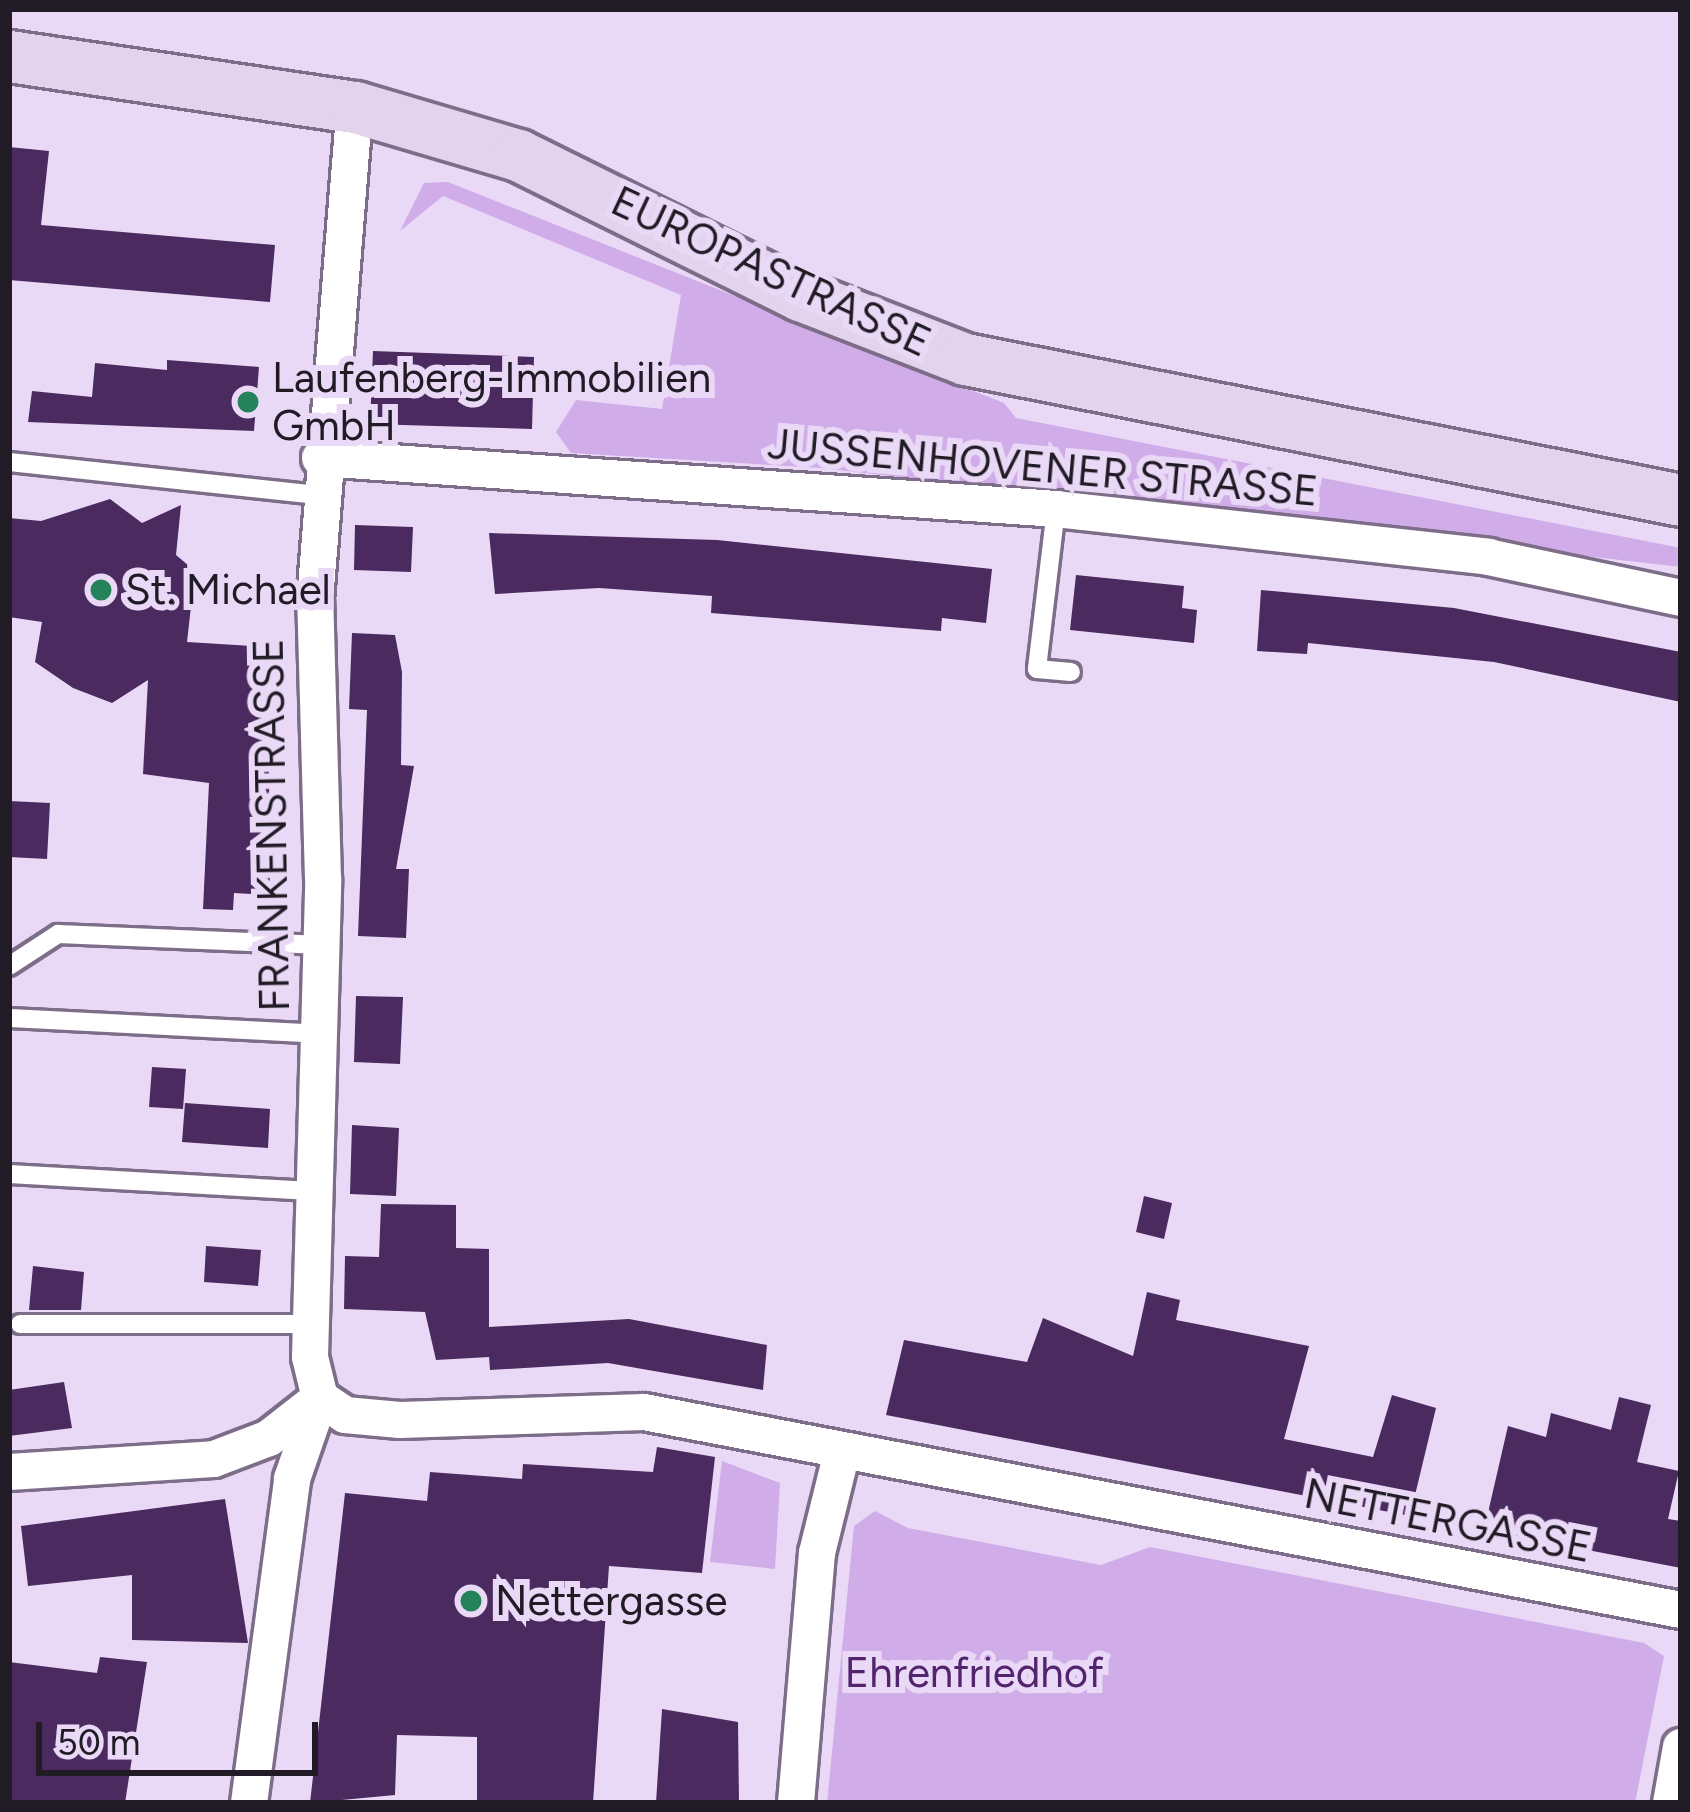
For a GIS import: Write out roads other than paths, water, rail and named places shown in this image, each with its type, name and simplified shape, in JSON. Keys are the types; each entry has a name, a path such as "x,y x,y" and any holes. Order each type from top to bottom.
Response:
{"main road":[{"name":"EUROPASTRASSE","path":"9,56 355,107 518,155 800,295 965,359 1681,500"}],"street":[{"name":"FRANKENSTRASSE","path":"320,1398 310,1324 322,946 318,495 355,107"},
{"name":"JUSSENHOVENER STRASSE","path":"320,458 1055,509 1487,557 1681,598"},
{"name":"NETTERGASSE","path":"320,1398 345,1415 400,1420 644,1412 1681,1610"},
{"path":"9,1472 214,1459 269,1438 320,1398"},
{"path":"249,1803 292,1479 320,1398"},
{"path":"796,1803 817,1553 842,1452"},
{"path":"1671,1803 1681,1747"}],"lane":[{"path":"9,462 318,495"},
{"path":"1055,509 1037,669 1071,672"},
{"path":"9,966 58,934 322,946"},
{"path":"9,1018 320,1034"},
{"path":"9,1174 316,1192"},
{"path":"20,1324 310,1324"}],"place":[{"name":"Laufenberg-Immobilien GmbH","path":"248,402"},
{"name":"St. Michael","path":"101,590"},
{"name":"Nettergasse","path":"471,1601"}],"park label":[{"name":"Ehrenfriedhof","path":"974,1673"}]}
